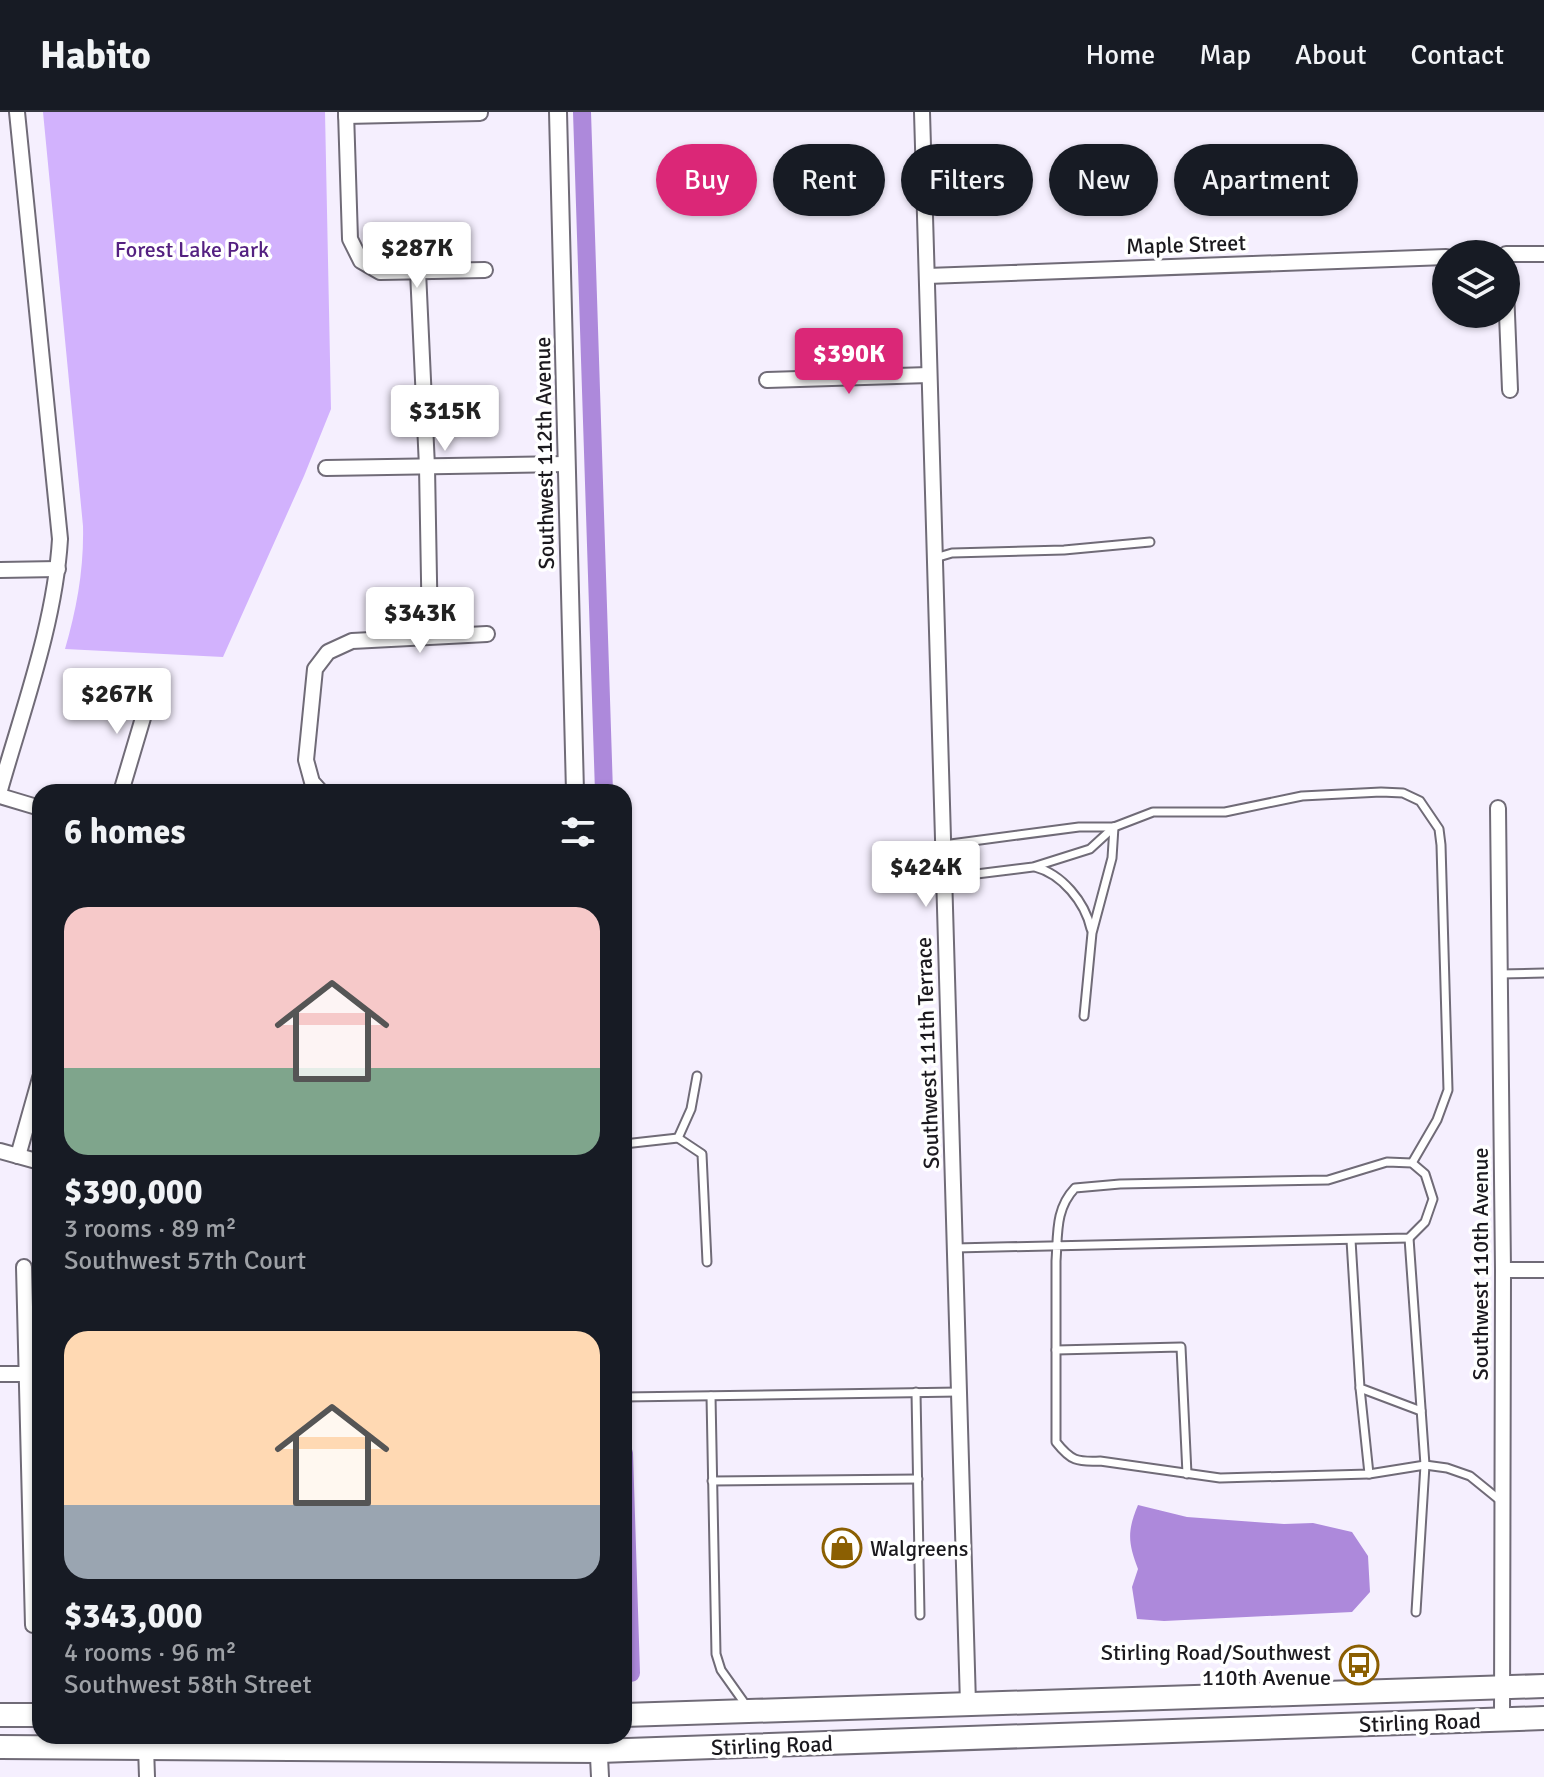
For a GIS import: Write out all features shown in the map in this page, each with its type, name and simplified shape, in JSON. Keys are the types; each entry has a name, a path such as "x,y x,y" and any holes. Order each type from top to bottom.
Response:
{"main road":[{"name":"Stirling Road","path":"632,1715 1544,1686"},
{"path":"0,1715 32,1715"},
{"name":"Stirling Road","path":"632,1742 1544,1718"},
{"name":"Stirling Road","path":"0,1747 486,1744"}],"street":[{"path":"17,112 57,504 58,569 49,615 0,793 32,805"},
{"name":"Southwest 112th Avenue","path":"558,112 575,784"},
{"name":"Southwest 111th Terrace","path":"922,112 968,1704"},
{"path":"480,113 346,114 350,239 361,261 380,272 485,270"},
{"path":"1520,254 1544,254"},
{"name":"Maple Street","path":"927,276 1432,258"},
{"path":"418,271 427,467 430,635"},
{"path":"1508,328 1510,390"},
{"path":"767,380 929,375"},
{"path":"326,468 566,464"},
{"path":"0,570 58,569"},
{"path":"314,784 306,760 315,669 328,652 352,641 487,634"},
{"path":"123,784 151,691"},
{"name":"Southwest 110th Avenue","path":"1500,813 1502,1719"},
{"path":"18,1156 32,1106"},
{"path":"0,1151 32,1160"},
{"path":"24,1267 32,1328 26,1374 32,1449"},
{"path":"1503,1270 1544,1270"},
{"path":"0,1374 26,1374"},
{"path":"599,1744 600,1777"},
{"path":"146,1747 147,1777"}],"lane":[{"path":"935,558 952,553 1064,550 1150,542"},
{"path":"943,845 1079,827 1114,827 1153,812 1225,812 1302,796 1381,792 1403,793 1420,801 1439,829 1441,845 1448,1090 1437,1120 1412,1163"},
{"path":"944,878 1033,867 1090,849 1114,827"},
{"path":"1084,1016 1092,933 1112,858 1114,827"},
{"path":"1033,867 1060,879 1076,898 1092,933"},
{"path":"1500,974 1544,973"},
{"path":"678,1138 691,1109 697,1076"},
{"path":"632,1143 678,1138 702,1154 707,1262"},
{"path":"955,1248 1057,1245 1409,1238 1425,1222 1433,1199 1425,1174 1412,1163 1387,1162 1328,1180 1120,1184 1075,1188 1064,1199 1058,1218 1057,1245 1056,1350 1056,1442 1069,1458 1220,1478 1369,1474 1425,1465 1470,1476 1502,1502"},
{"path":"1409,1238 1425,1465 1416,1612"},
{"path":"1351,1240 1369,1474"},
{"path":"1056,1350 1181,1347 1187,1474"},
{"path":"1360,1388 1421,1411"},
{"path":"916,1392 920,1615"},
{"path":"632,1397 959,1392"},
{"path":"711,1396 716,1654 721,1670 750,1711"},
{"path":"712,1481 918,1479"}],"green space":[{"name":"Forest Lake Park","path":"43,112 325,112 331,409 223,657 65,649 79,588 83,526"}],"shaded area":[{"path":"1138,1505 1187,1517 1313,1523 1352,1532 1368,1556 1370,1592 1352,1612 1164,1621 1137,1619 1132,1587 1138,1569 1130,1537"}],"waterway":[{"path":"582,112 604,784"}],"place":[{"name":"Walgreens","path":"842,1548"},
{"name":"Stirling Road/Southwest 110th Avenue","path":"1359,1665"}]}
